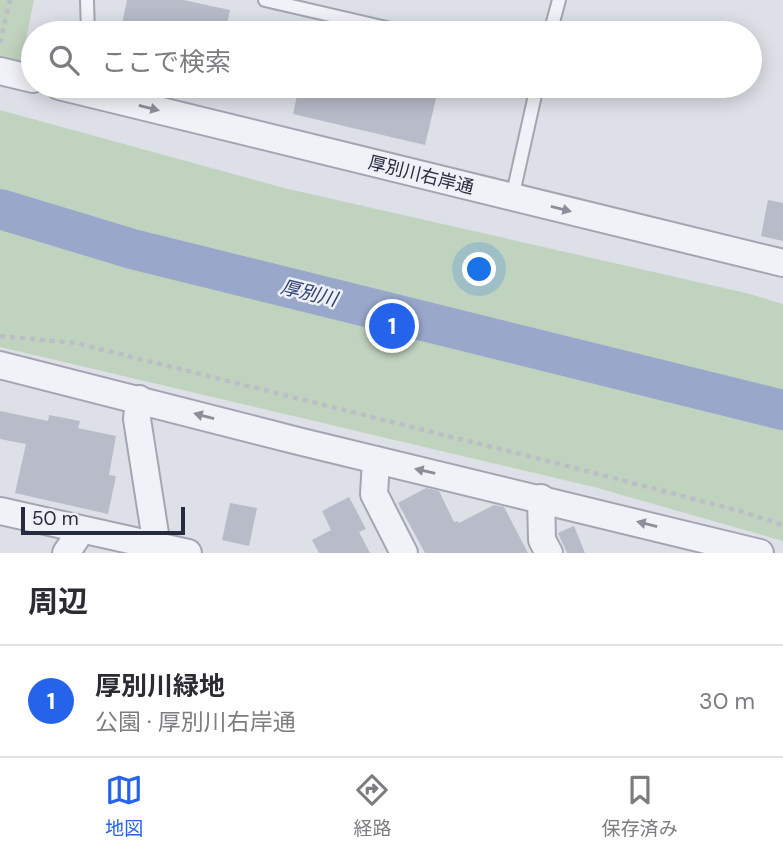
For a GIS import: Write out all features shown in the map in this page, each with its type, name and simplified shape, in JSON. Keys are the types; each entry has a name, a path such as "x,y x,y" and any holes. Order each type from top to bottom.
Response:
{"street":[{"path":"0,71 21,76"},
{"name":"厚別川右岸通","path":"108,98 783,263"},
{"path":"0,365 376,460 541,498 684,543 760,553"},
{"path":"139,399 137,419 157,549"},
{"path":"376,460 374,494 404,553"},
{"path":"541,498 542,540 549,553"},
{"path":"0,511 157,549 188,553"},
{"path":"66,553 81,531"}],"lane":[{"path":"87,0 88,21"},
{"path":"265,0 356,21"},
{"path":"553,21 559,0"},
{"path":"512,198 534,98"}],"path":[{"path":"0,43 10,0"},
{"path":"0,336 76,343 535,458 740,511 783,525"}],"green space":[{"path":"0,0 34,0 30,21 21,21 20,70 0,65"},
{"path":"0,110 284,188 746,293 783,304 783,541 594,487 0,347"}],"building":[{"path":"127,0 183,0 230,10 228,21 123,21"},
{"path":"296,98 436,98 425,145 293,114"},
{"path":"768,200 783,203 783,241 761,236"},
{"path":"0,411 48,421 49,415 80,421 78,428 116,436 109,475 116,476 108,514 15,493 26,444 0,439"},
{"path":"426,488 439,491 454,522 459,523 494,505 504,507 528,553 425,553 398,503"},
{"path":"349,497 366,529 359,532 370,553 319,553 312,540 331,530 322,511"},
{"path":"230,503 257,508 249,546 222,540"},
{"path":"574,526 585,553 567,553 558,533"}],"waterway":[{"name":"厚別川","path":"0,209 132,249 783,410"}],"place":[{"name":"厚別川緑地","path":"392,326"}]}
